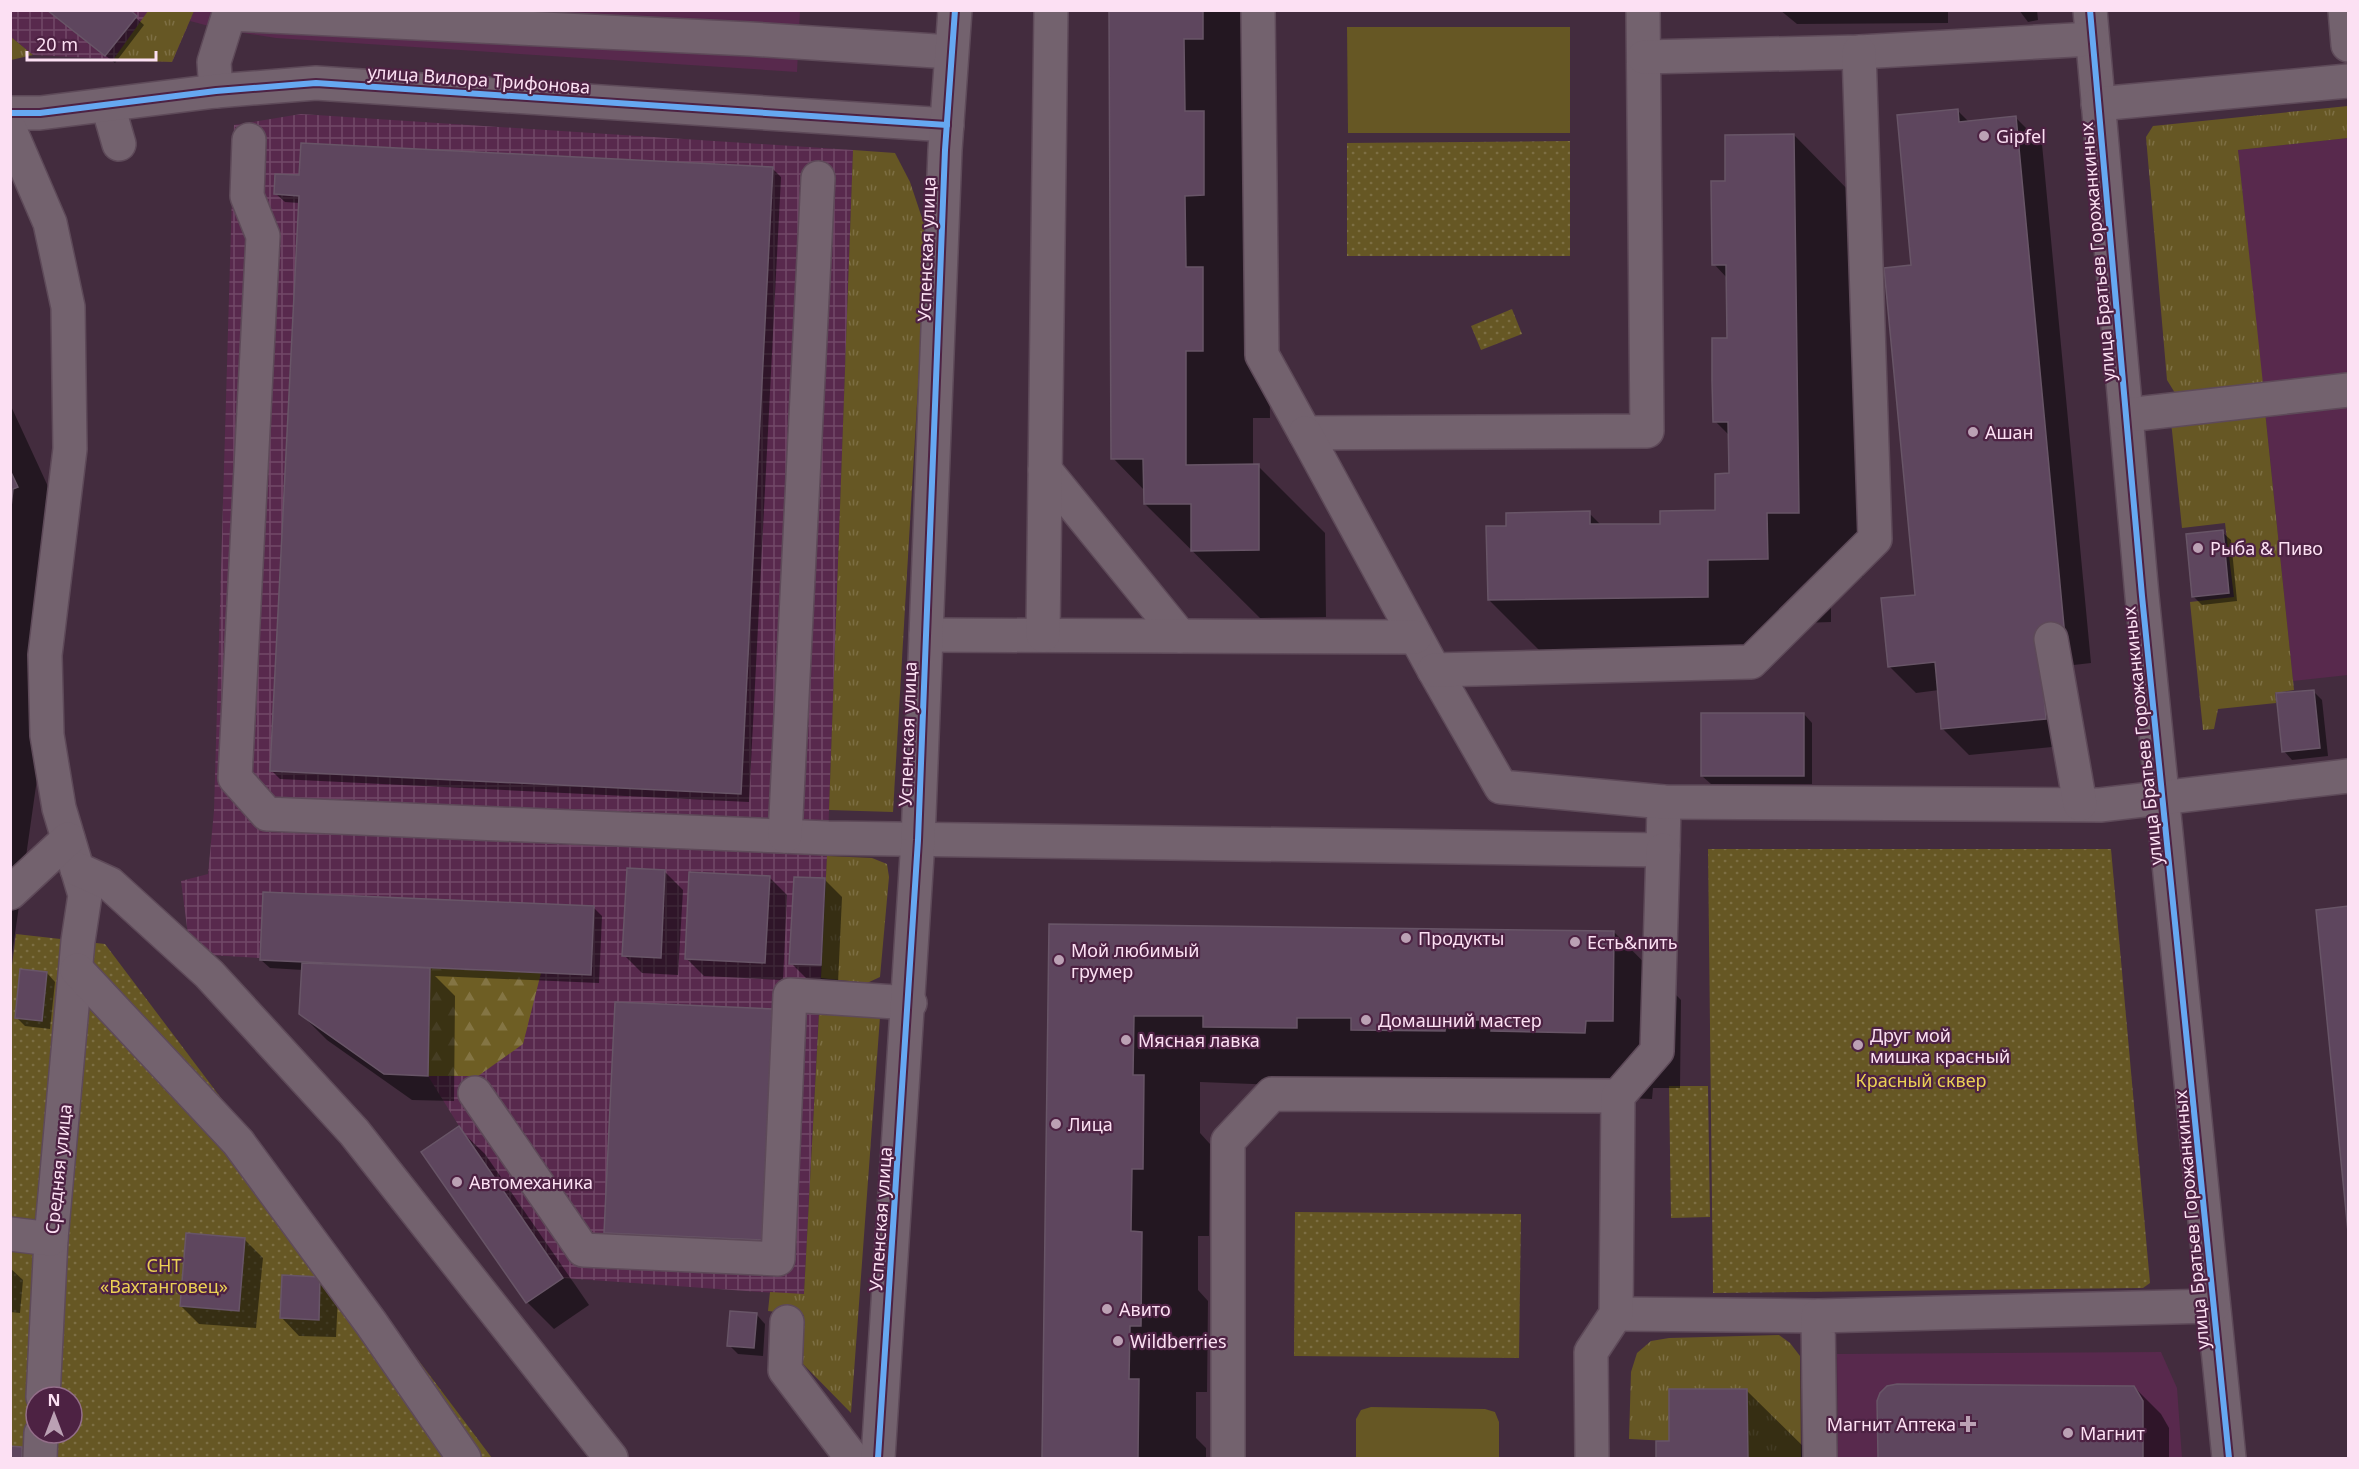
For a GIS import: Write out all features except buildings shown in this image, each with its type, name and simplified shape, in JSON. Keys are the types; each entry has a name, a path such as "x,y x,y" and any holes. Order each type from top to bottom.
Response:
{"street":[{"name":"Успенская улица","path":"878,1458 910,1003 947,125 955,10"},
{"path":"1043,635 1051,10"},
{"path":"1258,10 1262,355 1415,637 1501,787 1664,802 2100,805 2349,776"},
{"path":"1305,433 1647,431 1643,10"},
{"path":"2345,10 2349,45"},
{"path":"216,91 214,62 230,12 751,25 951,52"},
{"path":"1644,57 1859,52 2091,25"},
{"name":"улица Братьев Горожанкиных","path":"2091,25 2229,1458"},
{"path":"1434,670 1751,662 1875,539 1859,52"},
{"path":"2098,104 2349,81"},
{"name":"улица Вилора Трифонова","path":"10,113 40,113 216,91 316,83 947,125"},
{"path":"108,106 119,144"},
{"name":"Средняя улица","path":"10,130 50,224 68,307 70,449 45,655 47,735 59,808 85,895 51,1239 44,1385"},
{"path":"249,140 247,196 264,236 235,778 267,814 918,840 1663,850"},
{"path":"785,836 818,178"},
{"path":"2127,415 2349,390"},
{"path":"1045,470 1180,636"},
{"path":"926,634 1415,637"},
{"path":"2051,639 2080,804"},
{"path":"1592,1458 1591,1352 1616,1314 1618,1096 1657,1051 1664,802"},
{"path":"10,893 73,854 110,884 209,974 354,1131 611,1458"},
{"path":"78,956 238,1142 371,1323 464,1458"},
{"path":"476,1093 583,1250 778,1259 790,995 910,1003"},
{"path":"1228,1458 1228,1141 1272,1094 1618,1096"},
{"path":"10,1234 51,1239"},
{"path":"1616,1314 1818,1316 2213,1306"},
{"path":"1818,1316 1820,1458"},
{"path":"787,1322 785,1370 852,1458"}],"shaded area":[{"path":"194,10 800,11 797,72 276,38 224,30 190,21"},
{"path":"10,11 194,11 172,62 33,55 11,37"},
{"path":"301,114 853,150 828,838 804,1295 563,1278 459,1126 428,1076 429,968 209,955 188,935 181,881 208,874 214,811 234,125"},
{"path":"2348,138 2348,675 2293,681 2238,150"},
{"path":"2161,1352 2177,1388 2182,1458 1838,1458 1837,1354"}],"green space":[{"path":"148,11 194,11 172,62 113,60"},
{"path":"1347,27 1570,27 1570,133 1348,133"},
{"path":"11,37 33,55 11,60"},
{"path":"2348,106 2348,138 2238,150 2263,384 2175,393 2167,380 2146,137 2153,126"},
{"path":"1570,141 1570,256 1347,256 1347,143"},
{"path":"853,150 895,153 910,182 927,233 893,812 829,810"},
{"path":"1512,309 1522,334 1481,350 1471,326"},
{"path":"2265,411 2294,690 2275,693 2276,703 2218,709 2214,729 2203,730 2190,602 2234,597 2225,523 2182,528 2171,421"},
{"name":"Красный сквер","path":"1708,849 2111,849 2150,1283 2143,1288 1713,1293"},
{"path":"827,856 872,858 887,864 889,877 880,977 867,983 821,978"},
{"name":"СНТ «Вахтанговец»","path":"16,934 105,944 492,1458 11,1458 10,981"},
{"path":"430,968 541,973 523,1044 478,1076 428,1076"},
{"path":"819,1013 880,1017 851,1413 803,1364 804,1315 768,1311 770,1292 804,1294"},
{"path":"1669,1086 1708,1086 1710,1217 1671,1218"},
{"path":"1295,1212 1521,1214 1519,1358 1294,1356"},
{"path":"1779,1335 1790,1343 1800,1356 1801,1458 1748,1458 1747,1389 1669,1389 1669,1441 1629,1439 1631,1372 1637,1353 1651,1341 1669,1338"},
{"path":"1371,1407 1485,1409 1495,1412 1499,1422 1499,1458 1356,1458 1356,1419 1361,1410"}],"cycle path":[{"path":"878,1458 918,840 945,150 955,10"},
{"path":"2090,10 2142,596 2229,1458"},
{"path":"10,113 40,113 216,91 316,83 947,125"}],"place":[{"name":"Gipfel","path":"1984,136"},
{"name":"Ашан","path":"1973,432"},
{"name":"Рыба & Пиво","path":"2198,548"},
{"name":"Продукты","path":"1406,938"},
{"name":"Есть&пить","path":"1575,942"},
{"name":"Мой любимый грумер","path":"1059,960"},
{"name":"Домашний мастер","path":"1366,1020"},
{"name":"Мясная лавка","path":"1126,1040"},
{"name":"Друг мой мишка красный","path":"1858,1045"},
{"name":"Лица","path":"1056,1124"},
{"name":"Автомеханика","path":"457,1182"},
{"name":"Авито","path":"1107,1309"},
{"name":"Wildberries","path":"1118,1341"},
{"name":"Магнит Аптека","path":"1968,1424"},
{"name":"Магнит","path":"2068,1433"}]}
